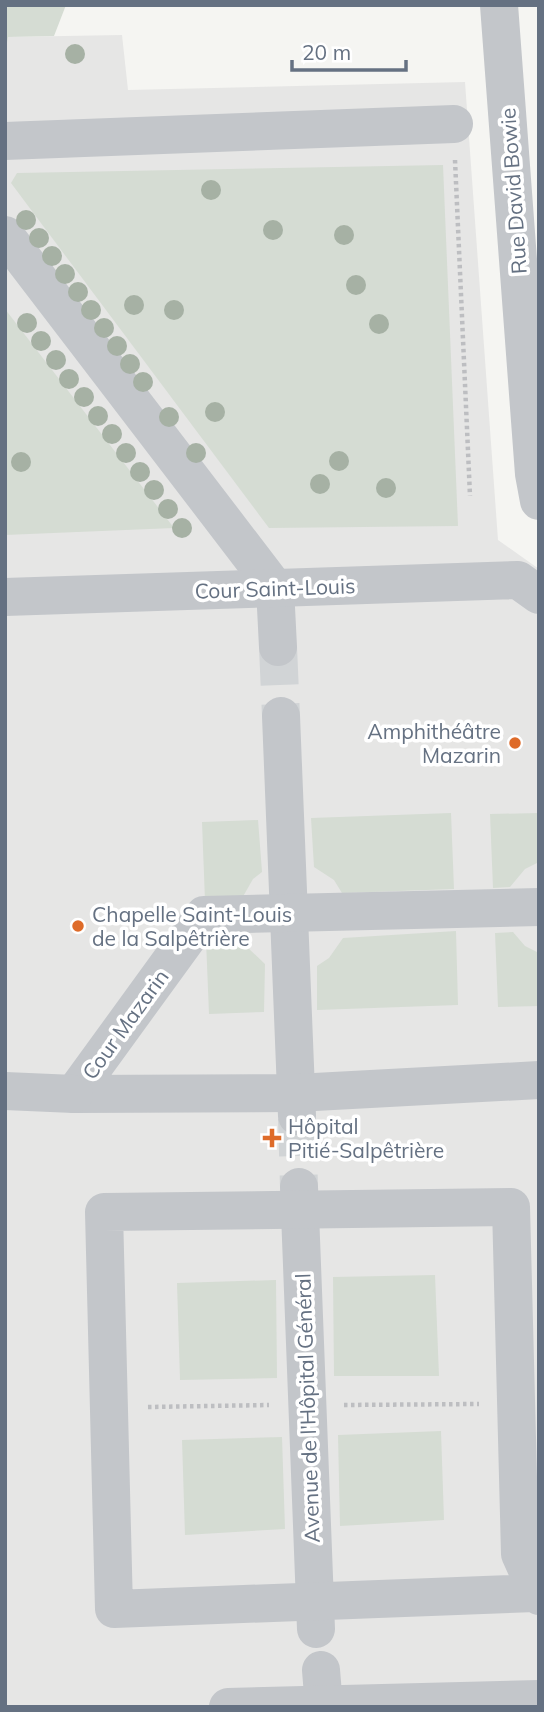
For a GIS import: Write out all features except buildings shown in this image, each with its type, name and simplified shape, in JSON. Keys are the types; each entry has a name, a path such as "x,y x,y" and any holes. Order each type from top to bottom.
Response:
{"lane":[{"name":"Rue David Bowie","path":"499,5 534,474 539,501"},
{"path":"5,141 454,124"},
{"path":"5,235 275,588 278,648"},
{"name":"Cour Saint-Louis","path":"5,597 517,580 539,595"},
{"path":"281,716 297,1105"},
{"name":"Cour Mazarin","path":"74,1094 204,915 539,906"},
{"name":"Cour Mazarin","path":"74,1094 297,1105 539,1080"},
{"path":"5,1091 74,1094"},
{"path":"300,1197 525,1206 526,1303 520,1554 537,1594 315,1615 114,1609 104,1212 300,1197"},
{"name":"Avenue de l'Hôpital Général","path":"300,1197 315,1615"},
{"path":"228,1707 323,1694 539,1699"}],"path":[{"path":"454,124 470,496"}],"shaded area":[{"path":"5,5 66,5 54,36 8,37 5,54"},
{"name":"Hôpital Pitié-Salpêtrière","path":"122,35 128,90 465,82 498,540 539,569 539,1707 5,1707 5,54 7,37"},
{"path":"443,165 458,526 269,528 11,183 17,173"},
{"path":"5,309 174,528 5,535"},
{"path":"451,813 454,889 342,893 334,880 314,867 311,818"},
{"path":"539,813 539,862 525,869 510,887 493,888 490,814"},
{"path":"258,820 262,872 253,879 241,900 205,901 202,822"},
{"path":"456,931 458,1005 317,1010 317,966 329,958 343,938"},
{"path":"513,932 525,946 539,953 539,1006 498,1007 495,933"},
{"path":"242,938 247,947 265,964 264,1012 209,1014 206,940"},
{"path":"435,1275 439,1376 334,1376 333,1277"},
{"path":"276,1280 277,1378 180,1380 177,1283"},
{"path":"441,1431 444,1520 340,1526 338,1435"},
{"path":"282,1437 285,1529 185,1535 182,1440"}],"tunnel":[{"path":"278,647 281,716"},
{"path":"297,1118 299,1187"}],"place":[{"name":"Amphithéâtre Mazarin","path":"515,743"},
{"name":"Chapelle Saint-Louis de la Salpêtrière","path":"78,926"},
{"name":"Hôpital Pitié-Salpêtrière","path":"272,1138"}]}
